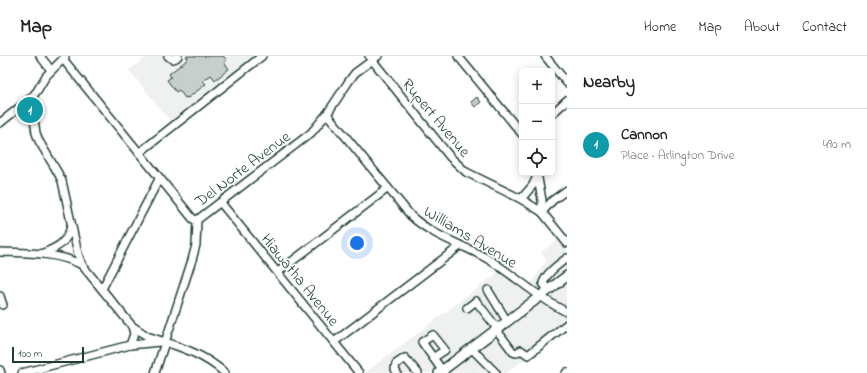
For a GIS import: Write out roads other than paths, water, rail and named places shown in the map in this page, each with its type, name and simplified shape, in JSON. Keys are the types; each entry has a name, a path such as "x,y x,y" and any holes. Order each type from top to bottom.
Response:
{"main road":[{"path":"442,372 471,348 567,276"}],"street":[{"path":"40,56 51,70"},
{"path":"168,56 174,59 178,56"},
{"path":"139,153 262,56"},
{"path":"458,56 519,130"},
{"path":"545,56 567,83"},
{"path":"0,123 32,97 51,70 64,58 160,179 193,218 197,220"},
{"name":"Del Norte Avenue","path":"155,373 196,245 197,220 311,133 327,114 355,73 373,58"},
{"name":"Rupert Avenue","path":"373,58 450,157 459,166 474,177 521,199 542,212 567,243"},
{"path":"32,97 36,105 34,119 36,133 62,181 78,254 82,265 132,326 147,336 197,353 212,362 225,373"},
{"path":"555,111 567,100"},
{"path":"21,106 34,119"},
{"name":"Williams Avenue","path":"327,114 411,216 421,226 490,260 550,304 567,312"},
{"path":"521,199 533,185 537,176"},
{"path":"537,176 542,200 542,212"},
{"path":"102,289 160,179"},
{"path":"278,272 388,188"},
{"path":"542,212 553,200 567,190"},
{"name":"Hiawatha Avenue","path":"220,203 278,272 359,373"},
{"path":"41,254 52,250 63,243 69,235 72,223"},
{"path":"334,342 460,246"},
{"path":"0,252 41,254 73,260 82,265"},
{"path":"548,290 543,282 544,280 567,258"},
{"path":"488,290 507,321"},
{"path":"0,296 3,305"},
{"path":"467,308 476,301 513,352 516,353 521,350 528,355 567,324"},
{"path":"130,345 134,334 132,326"},
{"path":"22,373 130,345 166,342"},
{"path":"471,348 496,373"},
{"path":"397,373 395,369 396,364 405,358 418,373"},
{"path":"433,358 442,372"}],"place":[{"name":"Cannon","path":"30,110"}]}
